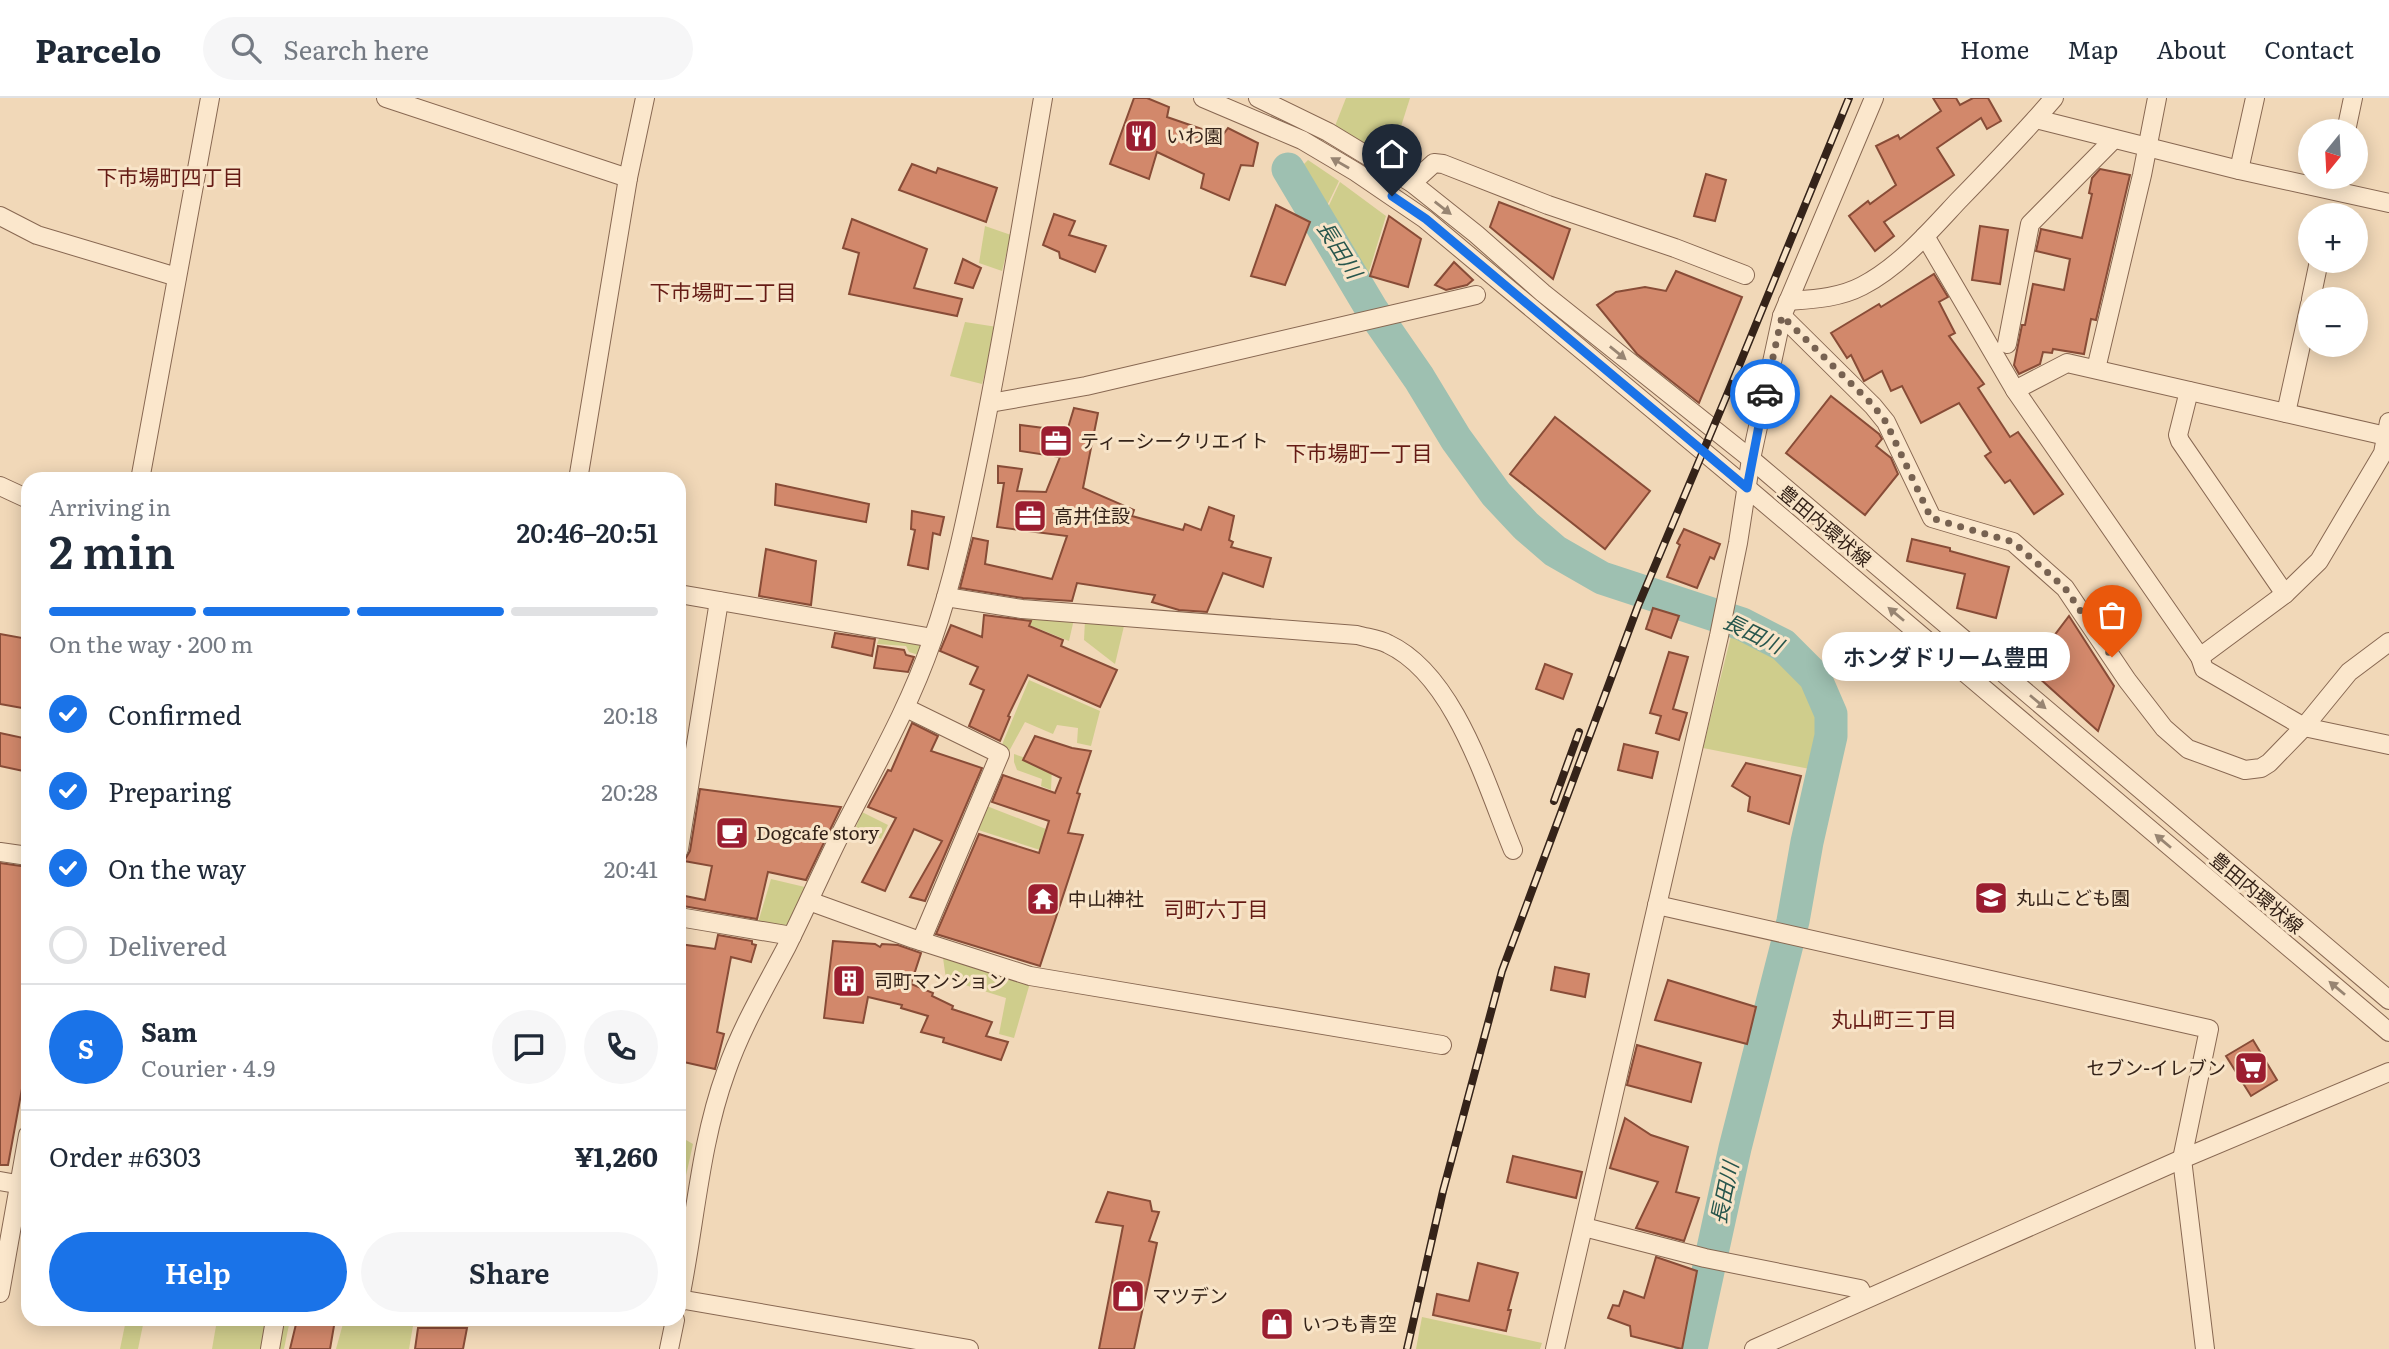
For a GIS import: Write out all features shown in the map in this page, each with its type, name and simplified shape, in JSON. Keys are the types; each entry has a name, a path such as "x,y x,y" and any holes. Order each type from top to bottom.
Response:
{"street":[{"path":"141,472 210,98"},
{"path":"386,98 628,178"},
{"path":"579,472 628,178 645,98"},
{"path":"686,1261 712,1118 726,1070 759,997 906,708 946,597 961,542 990,403 1043,98"},
{"name":"豊田内環状線","path":"1203,98 1302,141 1356,172 1426,219 2389,1032"},
{"name":"豊田内環状線","path":"1258,98 1328,132 1412,183 1476,234 1553,301 1751,459 2389,1000"},
{"path":"1555,1349 1719,636 1751,459 1785,308 1874,98"},
{"path":"1785,308 1842,294 1880,275 1925,236 2054,98"},
{"path":"2096,369 2157,98"},
{"path":"2239,170 2255,98"},
{"path":"2349,119 2354,98"},
{"path":"2036,119 2239,170 2298,179"},
{"path":"2007,344 2030,224 2114,139"},
{"path":"1412,183 1434,163 1443,164 1548,205 1745,275"},
{"path":"2348,189 2389,203"},
{"path":"0,216 37,235 177,277"},
{"path":"1925,236 2015,390 2200,657 2204,668 2304,727 2389,745"},
{"path":"990,403 1086,386 1476,295"},
{"path":"1785,308 1886,422 1931,518 2013,542 2065,588 2127,680 2164,728 2188,750 2245,771 2260,768 2269,763 2304,727 2349,672 2389,642"},
{"path":"2286,413 2298,357"},
{"path":"2015,390 2067,363 2286,413 2388,429 2383,453 2319,561 2285,594 2200,657"},
{"path":"2189,391 2178,435 2180,442 2285,594"},
{"path":"0,486 21,496"},
{"path":"686,595 933,638"},
{"path":"946,597 1022,609 1357,635 1387,643 1407,654 1426,670 1457,715 1513,850"},
{"path":"686,806 719,601"},
{"path":"906,708 1000,754 921,941"},
{"path":"0,852 21,855"},
{"path":"809,901 1030,976 1442,1045"},
{"path":"1657,905 2209,1029 2182,1159 2205,1349"},
{"path":"686,918 792,936"},
{"path":"1754,1349 2182,1159 2389,1072"},
{"path":"0,1181 21,1185"},
{"path":"0,1293 21,1199"},
{"path":"1584,1227 1714,1259 1860,1289 1865,1300"},
{"path":"686,1301 969,1349"},
{"path":"270,1349 274,1326"},
{"path":"669,1349 675,1326"}],"shaded area":[{"path":"1346,98 1410,98 1391,158 1335,126"},
{"path":"1308,160 1339,181 1323,214 1297,171"},
{"path":"1340,182 1386,216 1367,278 1323,218"},
{"path":"985,226 1011,235 1002,271 979,263"},
{"path":"965,322 997,327 982,384 950,376"},
{"path":"1023,614 1074,619 1069,641 1022,622"},
{"path":"1085,620 1124,626 1115,664 1084,640"},
{"path":"1732,632 1777,652 1809,689 1824,720 1815,770 1703,748"},
{"path":"880,636 926,644 922,656 909,652 906,646 877,644"},
{"path":"1029,680 1100,711 1091,746 1077,743 1078,728 1057,725 1053,734 1025,722 1007,755 1001,747"},
{"path":"1014,754 1052,767 1051,790 1041,786 1042,779 1017,770"},
{"path":"979,803 1046,829 1040,850 969,827"},
{"path":"862,812 888,825 881,839 856,827"},
{"path":"771,879 809,888 787,931 757,926"},
{"path":"943,958 1030,983 1014,1038 999,1034 1006,998 946,979"},
{"path":"686,1140 693,1144 686,1176"},
{"path":"1422,1317 1542,1343 1540,1349 1416,1349"},
{"path":"125,1326 143,1326 138,1349 120,1349"},
{"path":"216,1326 289,1326 284,1349 212,1349"},
{"path":"342,1326 413,1326 409,1349 336,1349"}],"building":[{"path":"1134,98 1147,98 1169,107 1167,117 1222,136 1228,128 1258,143 1253,166 1241,165 1229,200 1201,188 1204,174 1157,152 1149,179 1110,164"},
{"path":"1933,98 1956,98 1960,105 1973,98 1988,98 2001,121 1987,129 1981,118 1937,148 1954,175 1884,222 1894,236 1875,251 1849,216 1896,185 1876,146 1898,135 1900,139 1941,111"},
{"path":"912,164 936,173 938,168 997,188 986,222 899,190"},
{"path":"2100,169 2130,175 2096,320 2091,319 2084,354 2053,349 2052,353 2043,352 2040,364 2019,374 2014,365 2033,284 2064,290 2070,259 2036,251 2041,229 2082,238 2092,194 2089,193 2092,178"},
{"path":"1706,174 1726,180 1715,221 1694,216"},
{"path":"1499,202 1570,229 1553,279 1490,227"},
{"path":"1276,205 1310,222 1285,285 1251,276"},
{"path":"1054,214 1075,221 1069,235 1106,246 1095,272 1060,258 1059,252 1043,245"},
{"path":"1389,216 1421,239 1408,287 1370,276"},
{"path":"852,219 927,249 914,288 962,299 957,316 849,294 859,253 843,248"},
{"path":"1980,226 2008,230 2000,284 1972,280"},
{"path":"963,259 981,268 973,288 955,283"},
{"path":"1454,262 1473,280 1467,285 1446,290 1435,285"},
{"path":"1676,271 1742,297 1699,403 1637,354 1597,305 1616,292 1645,287 1666,291"},
{"path":"1934,274 1948,297 1939,302 1955,333 1949,336 1984,384 1978,388 2010,437 2018,432 2063,494 2034,514 2010,480 2005,483 1985,456 1991,452 1959,403 1921,423 1902,386 1891,391 1882,371 1864,381 1851,355 1847,358 1831,333 1879,304 1881,307"},
{"path":"1831,396 1879,434 1882,439 1876,446 1891,458 1898,474 1865,515 1786,453"},
{"path":"1074,408 1098,413 1083,488 1134,510 1132,516 1183,530 1185,524 1201,530 1209,507 1234,516 1229,540 1233,542 1231,547 1271,558 1263,587 1223,573 1207,612 1179,610 1152,602 1155,595 1077,583 1072,601 1023,598 960,588 973,538 988,541 985,564 1052,579 1067,536 997,527 1004,483 998,483 998,466 1022,469 1017,491 1046,492 1060,457 1020,451 1020,425 1067,431"},
{"path":"1555,417 1650,491 1605,549 1510,474"},
{"path":"776,484 869,504 866,522 775,505"},
{"path":"912,511 944,517 940,535 933,533 928,569 908,565 915,530 911,529"},
{"path":"1684,529 1720,544 1714,559 1710,557 1697,588 1667,577"},
{"path":"1912,539 2009,567 1996,618 1957,608 1965,574 1907,561"},
{"path":"766,549 816,561 811,605 759,596"},
{"path":"1653,608 1679,616 1671,638 1646,629"},
{"path":"984,615 1031,621 1029,626 1063,640 1061,646 1117,670 1100,707 1028,675 1008,716 1010,717 1000,741 969,726 984,690 970,684 978,667 940,651 951,625 982,637"},
{"path":"2069,616 2114,686 2098,731 2029,669"},
{"path":"835,633 875,639 872,656 832,647"},
{"path":"0,634 21,638 21,708 0,704"},
{"path":"878,646 904,650 906,655 914,657 908,672 874,668"},
{"path":"1669,652 1688,657 1673,709 1687,713 1679,740 1656,733 1661,716 1650,713"},
{"path":"1545,664 1572,674 1563,699 1536,689"},
{"path":"912,723 938,736 931,751 982,768 925,901 910,897 942,841 914,829 885,891 862,882 896,818 868,807 888,770 891,771"},
{"path":"0,733 21,738 21,770 0,766"},
{"path":"1035,736 1091,751 1077,793 1080,794 1068,833 1083,835 1040,966 936,934 979,834 1039,853 1049,821 992,802 1003,775 1055,793 1061,778 1023,760"},
{"path":"1624,744 1658,752 1652,778 1618,770"},
{"path":"1746,763 1801,776 1789,824 1748,811 1750,797 1732,786"},
{"name":"Dogcafe story","path":"700,789 841,807 806,880 768,872 757,919 686,907 686,896 705,900 712,866 686,861"},
{"path":"0,863 21,866 21,1094 8,1165 0,1165"},
{"path":"718,935 752,941 752,944 756,945 751,962 731,957 717,1032 724,1034 715,1069 686,1063 686,945 715,949"},
{"path":"833,941 875,944 880,947 882,944 898,945 921,953 911,984 933,993 932,996 953,1006 952,1009 992,1022 986,1036 1008,1042 1001,1060 943,1042 944,1038 921,1032 928,1016 901,1008 902,1005 868,997 863,1023 824,1018"},
{"path":"1555,967 1589,974 1585,997 1551,990"},
{"path":"1668,980 1756,1007 1747,1044 1655,1020"},
{"name":"セブン-イレブン","path":"2253,1040 2277,1080 2251,1096 2226,1056"},
{"path":"1637,1045 1701,1063 1691,1102 1627,1085"},
{"path":"1625,1118 1651,1135 1688,1147 1676,1192 1699,1198 1684,1241 1636,1228 1658,1182 1610,1168"},
{"path":"1513,1156 1582,1172 1576,1198 1507,1182"},
{"name":"マツデン","path":"1108,1192 1150,1201 1152,1211 1159,1212 1149,1241 1157,1243 1134,1349 1099,1349 1123,1226 1096,1222"},
{"path":"1656,1257 1697,1271 1682,1349 1631,1336 1630,1326 1608,1318 1613,1305 1619,1306 1624,1291 1644,1298"},
{"path":"1478,1263 1518,1273 1508,1310 1511,1310 1506,1331 1433,1315 1437,1294 1469,1301"},
{"path":"296,1326 334,1326 330,1349 290,1349"},
{"path":"418,1328 467,1328 463,1349 415,1349"}],"waterway":[{"name":"長田川","path":"1288,169 1372,310 1419,378 1456,439 1496,494 1526,526 1555,551 1602,578 1742,624 1783,645 1815,677 1831,714 1831,736 1807,842 1793,921 1735,1148 1691,1349"}],"railway":[{"path":"1407,1349 1443,1191 1502,971 1638,606 1849,98"},
{"path":"1554,801 1579,732"}],"way so far":[{"path":"1765,394 1782,316 1873,405 1886,422 1931,518 2013,542 2065,588 2112,657"}],"place":[{"name":"いわ園","path":"1141,136"},
{"name":"ティーシークリエイト","path":"1056,441"},
{"name":"高井住設","path":"1030,516"},
{"name":"ホンダドリーム豊田","path":"2112,657"},
{"name":"Dogcafe story","path":"732,833"},
{"name":"丸山こども園","path":"1991,898"},
{"name":"中山神社","path":"1043,899"},
{"name":"司町マンション","path":"849,981"},
{"name":"セブン-イレブン","path":"2251,1068"},
{"name":"マツデン","path":"1128,1296"},
{"name":"いつも青空","path":"1277,1324"}],"district":[{"name":"下市場町四丁目","path":"170,178"},
{"name":"下市場町二丁目","path":"723,293"},
{"name":"下市場町一丁目","path":"1359,454"},
{"name":"司町六丁目","path":"1216,910"},
{"name":"丸山町三丁目","path":"1894,1020"}],"route":[{"path":"1392,196 1426,219 1747,488 1765,394"}]}
